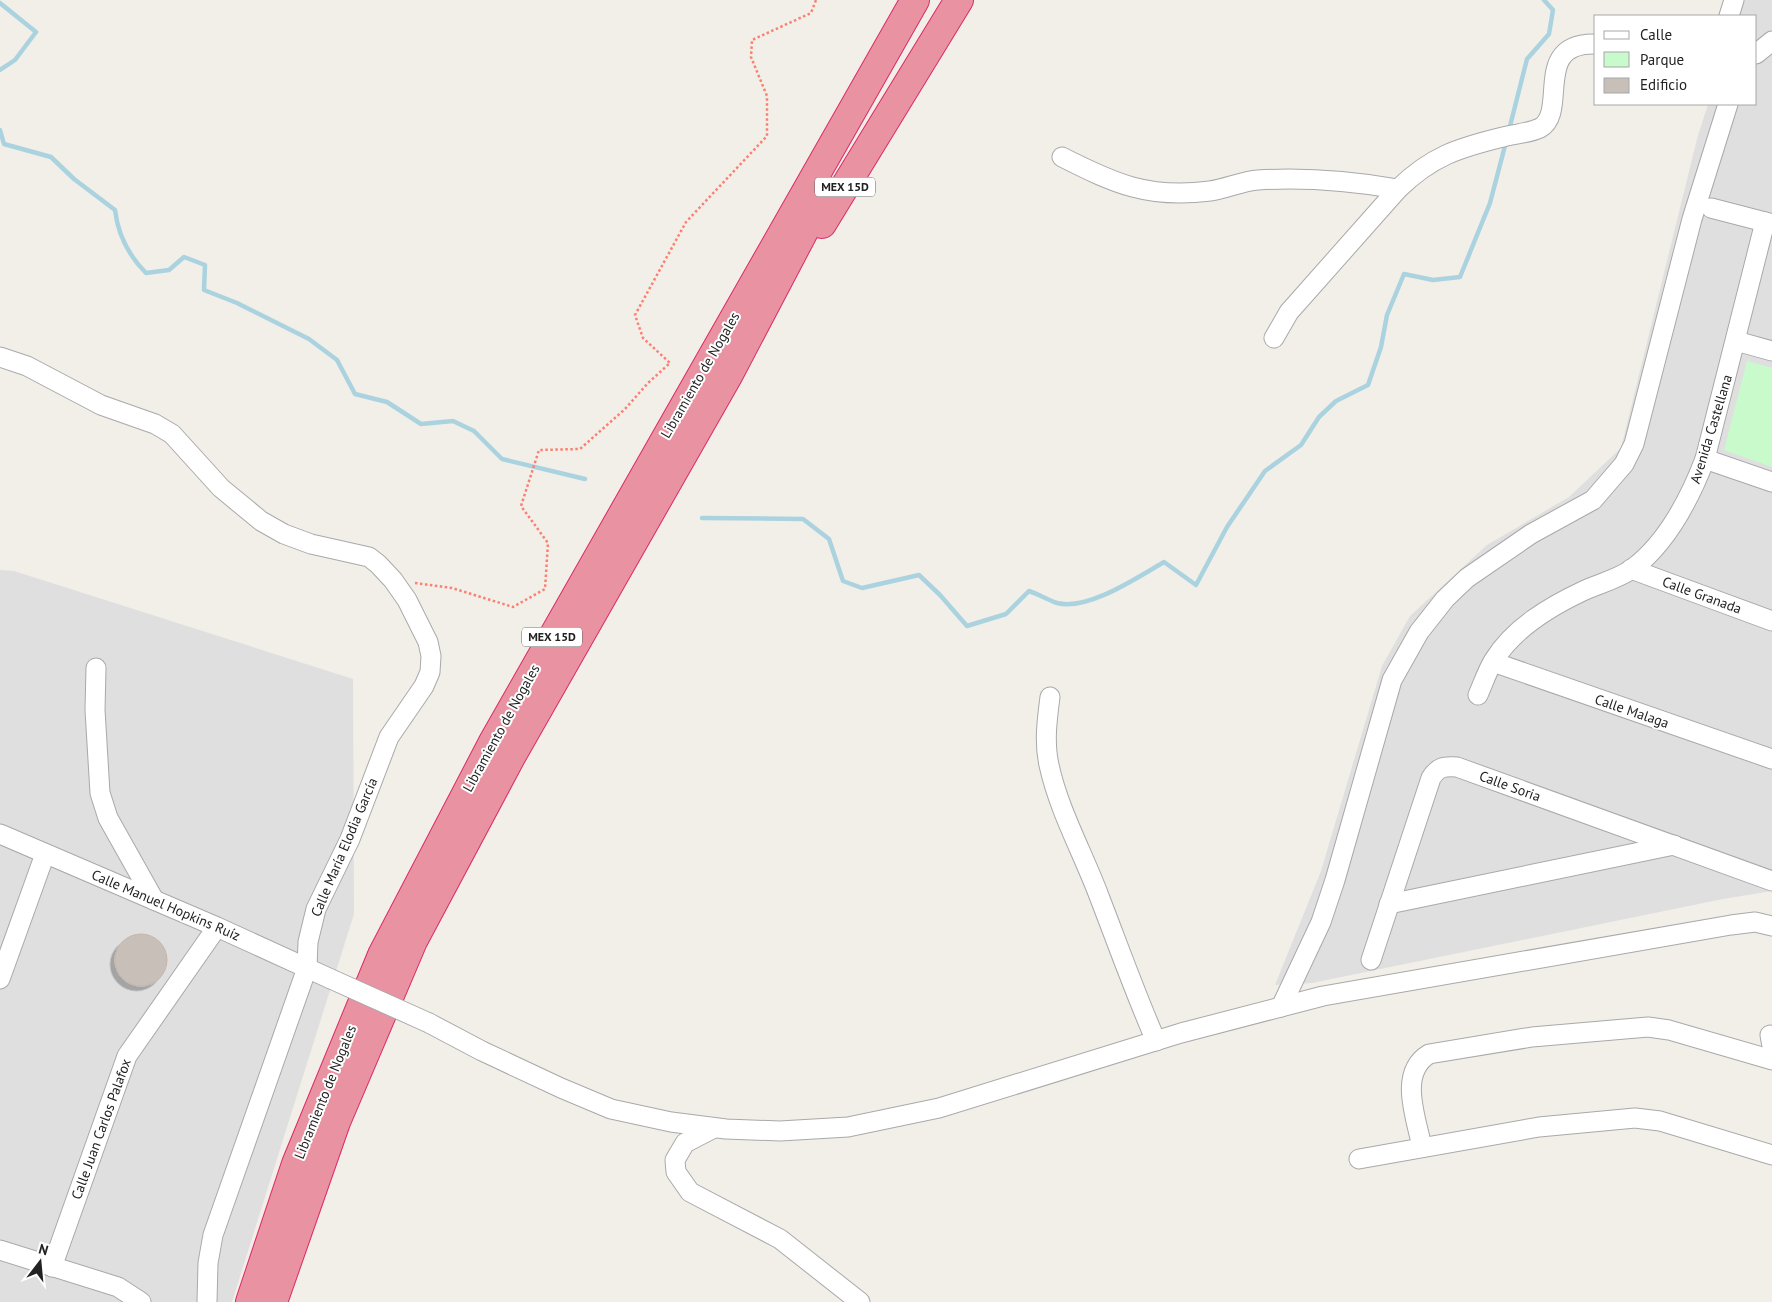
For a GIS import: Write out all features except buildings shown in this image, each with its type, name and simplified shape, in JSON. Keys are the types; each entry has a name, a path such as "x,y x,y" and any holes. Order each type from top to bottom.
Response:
{"highway":[{"name":"Libramiento de Nogales","path":"250,1302 296,1164 340,1052 386,946 493,742 914,0"},
{"name":"Libramiento de Nogales","path":"273,1302 336,1122 414,941 512,755 730,374 898,53 928,0"},
{"name":"MEX 15D","path":"730,374 944,0"},
{"name":"MEX 15D","path":"730,374 959,0"}],"street":[{"path":"1729,15 1734,0"},
{"path":"1757,53 1772,41"},
{"path":"1274,338 1289,312 1398,189 1418,170 1438,158 1466,146 1541,128 1551,114 1553,82 1560,59 1567,52 1581,44 1594,44"},
{"path":"1281,1007 1324,914 1392,680 1419,632 1445,599 1467,578 1531,534 1593,500 1624,464 1634,444 1692,219 1728,105"},
{"path":"1062,157 1111,182 1146,191 1184,195 1219,190 1255,180 1299,178 1343,180 1398,189"},
{"path":"1711,208 1768,223"},
{"name":"Avenida Castellana","path":"1478,695 1493,662 1508,640 1531,621 1573,596 1631,570 1657,543 1681,513 1705,459 1768,223"},
{"path":"1736,341 1772,351"},
{"name":"Calle María Elodia García","path":"0,356 27,366 101,405 155,424 172,434 221,488 261,521 284,534 311,544 368,557 378,564 392,580 406,600 428,642 431,656 430,672 424,686 389,737 350,839 316,909 308,942 307,968 213,1235 208,1263 207,1302"},
{"path":"1705,459 1772,482"},
{"name":"Calle Granada","path":"1631,570 1772,621"},
{"name":"Calle Malaga","path":"1493,662 1772,759"},
{"path":"96,668 95,710 100,793 108,818 154,900"},
{"path":"1050,697 1046,730 1049,764 1059,798 1099,896 1124,967 1156,1041"},
{"name":"Calle Soria","path":"1371,960 1431,778 1437,770 1446,766 1457,767 1772,881"},
{"name":"Calle Manuel Hopkins Ruíz","path":"0,834 217,927 429,1024 499,1060 611,1109 671,1122 714,1128 780,1131 848,1127 939,1108 1156,1041 1323,996 1731,925 1755,922 1772,926"},
{"path":"1389,904 1674,845"},
{"path":"0,980 45,854"},
{"name":"Calle Juan Carlos Palafox","path":"52,1266 127,1056 217,927"},
{"path":"1422,1148 1411,1080 1412,1073 1419,1060 1429,1054 1532,1037 1648,1028 1669,1030 1772,1060"},
{"path":"1359,1158 1538,1127 1635,1118 1660,1121 1772,1155"},
{"path":"714,1128 685,1143 675,1160 676,1172 690,1192 780,1239 860,1302"},
{"path":"0,1250 118,1287 141,1302"}],"path":[{"path":"392,580 452,588 514,607 545,589 548,544 520,506 539,450 580,449 625,409 648,383 670,363 643,338 635,315 686,222 767,136 767,96 751,57 752,40 811,13 816,0"}],"shaded area":[{"path":"1739,0 1772,0 1772,891 1723,899 1312,983 1275,985 1321,871 1382,666 1410,616 1487,545 1569,497 1621,448 1697,139 1708,105 1757,105 1757,15 1734,15"},
{"path":"0,570 14,571 353,679 354,914 232,1302 0,1302"}],"green space":[{"path":"1747,361 1772,368 1772,467 1724,450"}],"waterway":[{"path":"1509,130 1527,59 1549,34 1553,10 1544,0"},
{"path":"0,3 36,32 15,60 0,70"},
{"path":"0,130 4,144 51,157 74,179 115,210 116,219 125,245 134,260 146,273 169,270 184,257 205,265 204,290 237,303 309,339 337,360 355,394 387,402 421,424 453,421 474,431 502,459 585,479"},
{"path":"702,518 803,519 829,539 843,581 862,588 919,575 940,595 967,626 1006,614 1029,591 1057,603 1083,602 1127,584 1164,562 1196,585 1227,527 1265,471 1301,445 1319,417 1336,401 1368,385 1381,347 1387,315 1404,274 1433,280 1460,277 1490,203 1506,142"}]}
